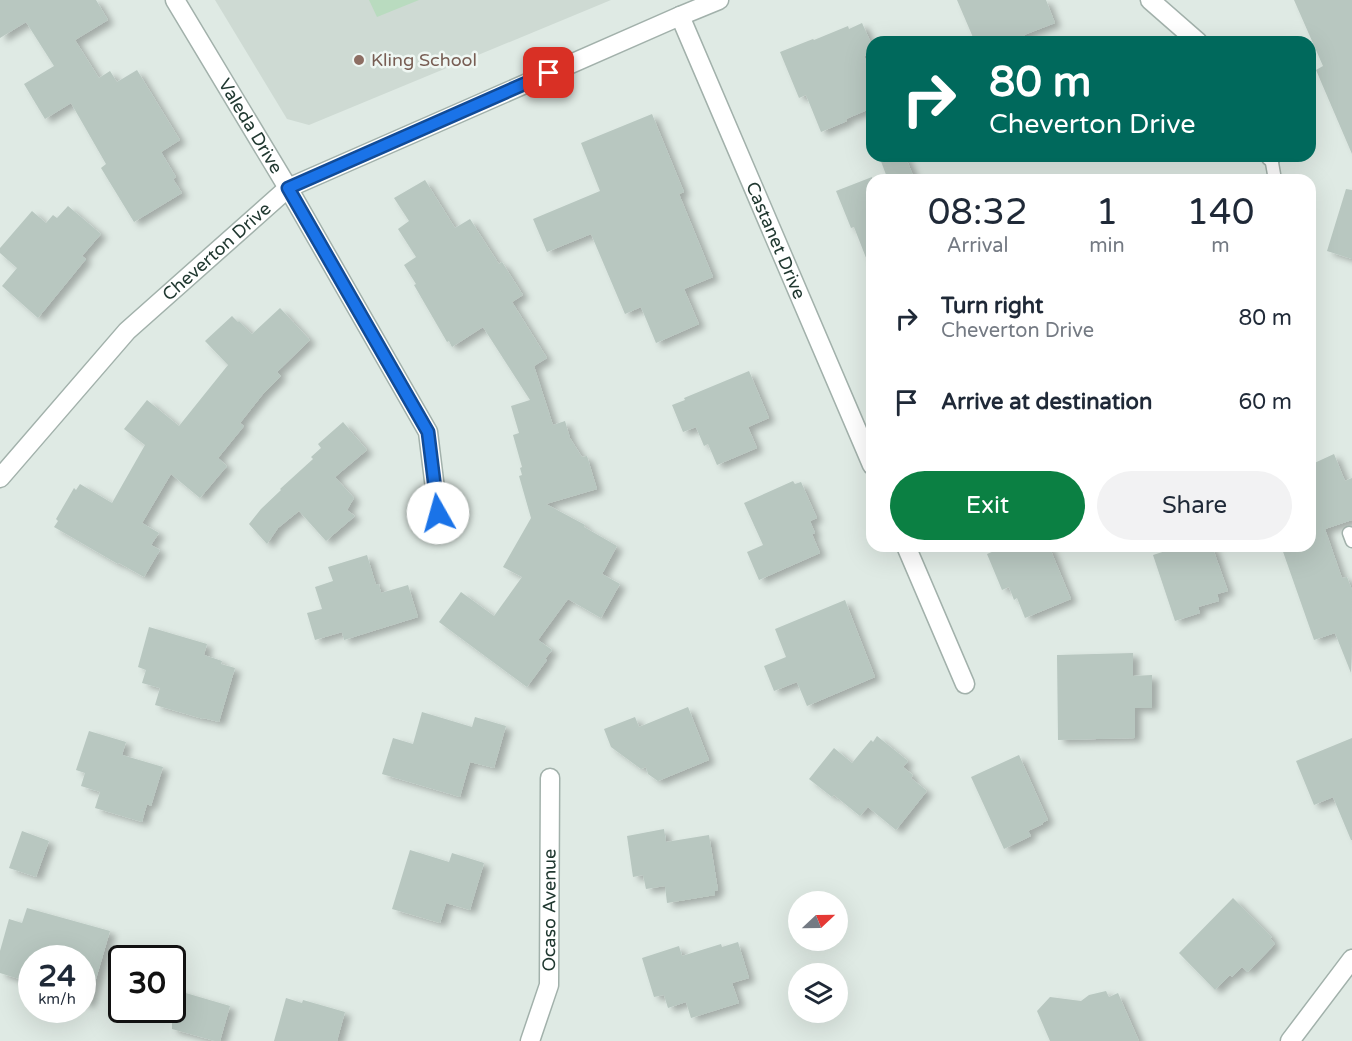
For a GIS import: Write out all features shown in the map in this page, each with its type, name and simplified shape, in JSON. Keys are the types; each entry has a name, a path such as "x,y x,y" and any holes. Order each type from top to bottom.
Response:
{"street":[{"name":"Valeda Drive","path":"175,0 288,188 428,432 438,513"},
{"name":"Cheverton Drive","path":"0,478 127,331 288,188 719,0"},
{"path":"1150,0 1191,36"},
{"name":"Castanet Drive","path":"680,16 866,451"},
{"path":"909,552 965,684"},
{"name":"Ocaso Avenue","path":"530,1041 549,985 550,778"},
{"path":"1290,1041 1352,959"}],"shaded area":[{"name":"Kling School","path":"215,0 611,0 309,125 287,119"}],"green space":[{"path":"369,0 419,0 377,17"}],"building":[{"path":"0,0 96,0 108,20 75,40 99,78 110,71 117,82 137,70 180,140 161,152 176,177 173,179 182,193 134,222 101,168 106,164 71,103 45,119 24,84 54,66 26,22 0,38"},
{"path":"957,0 1046,0 1055,23 1024,36 972,36"},
{"path":"1294,0 1352,0 1352,154 1316,70 1323,66 1316,50 1316,36 1310,36"},
{"path":"862,23 868,36 866,36 866,55 864,56 866,60 866,111 821,132 806,95 799,98 780,52 848,26 849,29"},
{"path":"652,114 684,192 679,194 713,277 684,289 699,324 656,343 641,307 625,314 591,234 547,252 533,219 600,191 581,143"},
{"path":"881,162 908,162 912,174 886,174"},
{"path":"866,179 866,258 854,227 851,228 836,191"},
{"path":"425,180 455,228 470,219 499,264 502,262 523,295 512,302 547,358 534,366 553,425 565,421 570,438 582,457 587,456 597,489 546,504 617,546 602,574 620,584 601,618 568,599 538,640 552,650 527,687 439,622 461,592 494,616 522,577 503,567 531,518 519,476 522,475 520,468 522,467 513,435 519,433 511,406 530,400 483,327 452,347 449,341 447,342 404,265 416,257 398,229 409,221 394,198"},
{"path":"1346,189 1352,190 1352,259 1327,251"},
{"path":"68,206 101,234 82,256 86,259 38,318 2,286 17,268 0,253 0,248 32,211 46,223 53,215 57,218"},
{"path":"280,308 310,340 277,372 281,376 240,423 244,426 218,458 227,466 200,498 171,474 142,523 159,533 151,545 160,550 144,577 54,527 58,521 56,519 74,488 76,490 80,484 112,503 145,445 124,429 147,400 179,426 228,365 205,341 232,316 252,334"},
{"path":"749,371 769,418 748,427 757,448 717,465 708,444 704,446 696,427 683,432 672,405"},
{"path":"343,422 367,450 335,477 354,498 347,510 355,516 326,541 299,511 278,528 267,544 249,524 280,489 313,459 311,457 321,448 318,444"},
{"path":"1334,454 1345,481 1352,478 1352,520 1325,529 1342,578 1347,577 1352,590 1351,673 1335,633 1314,640 1283,552 1316,552 1316,462"},
{"path":"793,481 795,484 801,482 817,518 810,521 815,533 812,534 820,553 759,580 747,552 763,545 744,503"},
{"path":"992,552 1051,552 1071,599 1025,618 1017,598 1014,600 1009,587 1002,590 987,554"},
{"path":"1162,552 1214,552 1228,591 1217,594 1219,601 1198,607 1200,613 1175,621 1153,555"},
{"path":"367,555 376,585 379,584 381,593 408,585 418,617 344,640 342,632 315,640 307,613 322,609 315,587 333,581 328,567"},
{"path":"845,600 875,677 807,706 797,682 774,691 764,666 786,657 775,629"},
{"path":"149,627 207,644 204,655 235,668 219,722 155,705 160,688 142,683 146,670 138,667"},
{"path":"1133,653 1133,676 1152,675 1152,708 1135,708 1135,738 1058,740 1057,655"},
{"path":"688,707 709,760 658,781 648,774 646,767 641,769 611,747 604,729 635,717 639,727"},
{"path":"422,712 472,727 475,717 506,726 494,768 470,762 460,797 382,774 393,738 413,744"},
{"path":"89,731 126,742 122,755 163,767 151,806 147,804 142,822 95,808 100,792 81,786 85,773 76,770"},
{"path":"877,736 908,761 903,767 913,775 911,778 927,791 896,830 868,807 860,816 809,779 834,748 852,763"},
{"path":"1352,738 1351,840 1333,797 1314,805 1296,761"},
{"path":"1019,755 1048,820 1028,831 1031,836 1004,849 971,777"},
{"path":"664,829 666,842 709,835 718,890 715,891 715,895 667,903 665,886 646,889 643,875 633,877 627,836"},
{"path":"22,831 49,841 36,877 9,868"},
{"path":"410,850 449,862 452,853 484,863 470,910 446,903 440,923 392,909"},
{"path":"1233,898 1272,937 1270,938 1275,944 1248,972 1242,967 1215,990 1179,953"},
{"path":"27,908 110,931 96,979 96,945 18,945 18,979 0,973 0,951 9,919 22,923"},
{"path":"738,942 749,978 732,983 739,1003 691,1018 686,1002 668,1008 664,995 654,997 642,958 679,946 682,956 721,944 722,947"},
{"path":"1106,991 1109,997 1118,993 1139,1041 1050,1041 1037,1011 1050,997 1081,1001 1089,995"},
{"path":"186,993 230,1006 220,1041 172,1029 172,1023 186,1023"},
{"path":"286,998 302,1003 303,1000 345,1012 337,1041 274,1041"}],"place":[{"name":"Kling School","path":"359,60"}],"route":[{"path":"438,513 428,432 288,188 549,73"}]}
